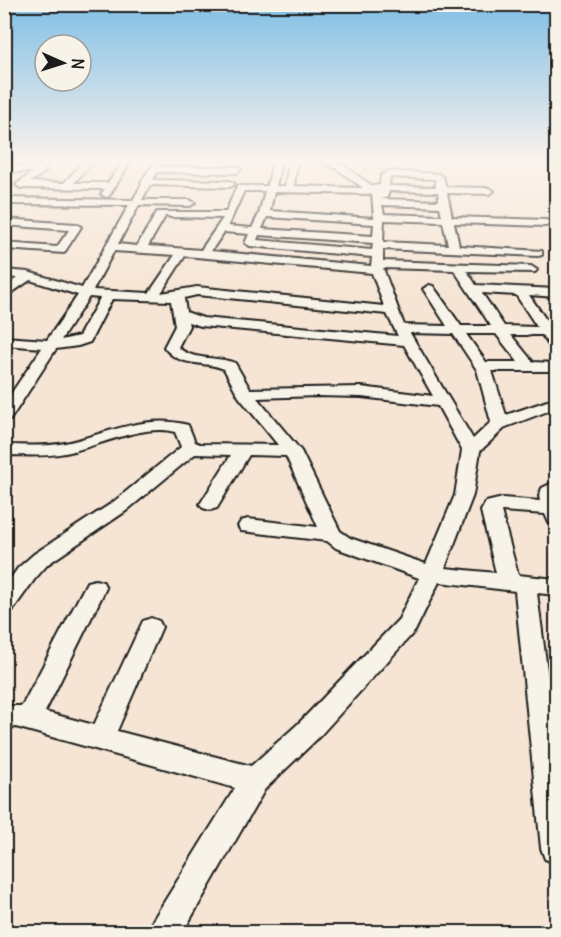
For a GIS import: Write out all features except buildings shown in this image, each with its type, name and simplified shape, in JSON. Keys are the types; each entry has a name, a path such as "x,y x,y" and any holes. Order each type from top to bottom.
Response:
{"street":[{"path":"24,207 40,213 88,212"},
{"path":"4,294 28,276 51,265 93,207"},
{"path":"4,222 40,213 88,212 115,207"},
{"path":"138,207 145,214 230,215"},
{"path":"204,254 222,229 230,215 231,207"},
{"path":"266,207 257,232 250,243 378,255 458,267 531,270"},
{"path":"264,214 279,207"},
{"path":"305,236 312,207"},
{"path":"328,207 378,219 419,218 546,223"},
{"path":"169,932 255,780 308,731 407,625 432,574 464,495 471,450 393,311 378,255 376,207"},
{"path":"418,207 420,233"},
{"path":"446,207 454,249"},
{"path":"4,417 54,344 111,247 145,214"},
{"path":"141,249 145,214"},
{"path":"222,229 305,236 378,255"},
{"path":"4,246 51,265 85,293 152,298 177,296 196,291 393,311"},
{"path":"111,247 204,254 378,255 454,249 538,253"},
{"path":"152,298 182,252"},
{"path":"458,267 529,367"},
{"path":"4,273 28,276"},
{"path":"429,289 482,366 500,423"},
{"path":"473,289 556,293"},
{"path":"520,291 552,331 556,345"},
{"path":"7,345 70,344 85,339 108,295"},
{"path":"177,296 182,326 172,341 173,351 184,357 230,366 245,394 292,451 332,535 343,543 432,574 556,587"},
{"path":"179,314 201,322 405,335 458,329 552,331"},
{"path":"482,366 556,367"},
{"path":"245,394 323,390 363,392 413,400 444,402"},
{"path":"471,450 500,423 556,403"},
{"path":"4,450 55,449 142,428 172,425 182,429 192,447"},
{"path":"4,606 26,574 41,559 119,507 192,447 292,451"},
{"path":"210,504 243,450"},
{"path":"555,513 548,496 549,492 556,487"},
{"path":"555,513 503,504 493,506 491,511 501,557 517,583 553,806 556,848"},
{"path":"248,526 332,535"},
{"path":"95,588 16,719 255,780"},
{"path":"100,740 150,627"}]}
